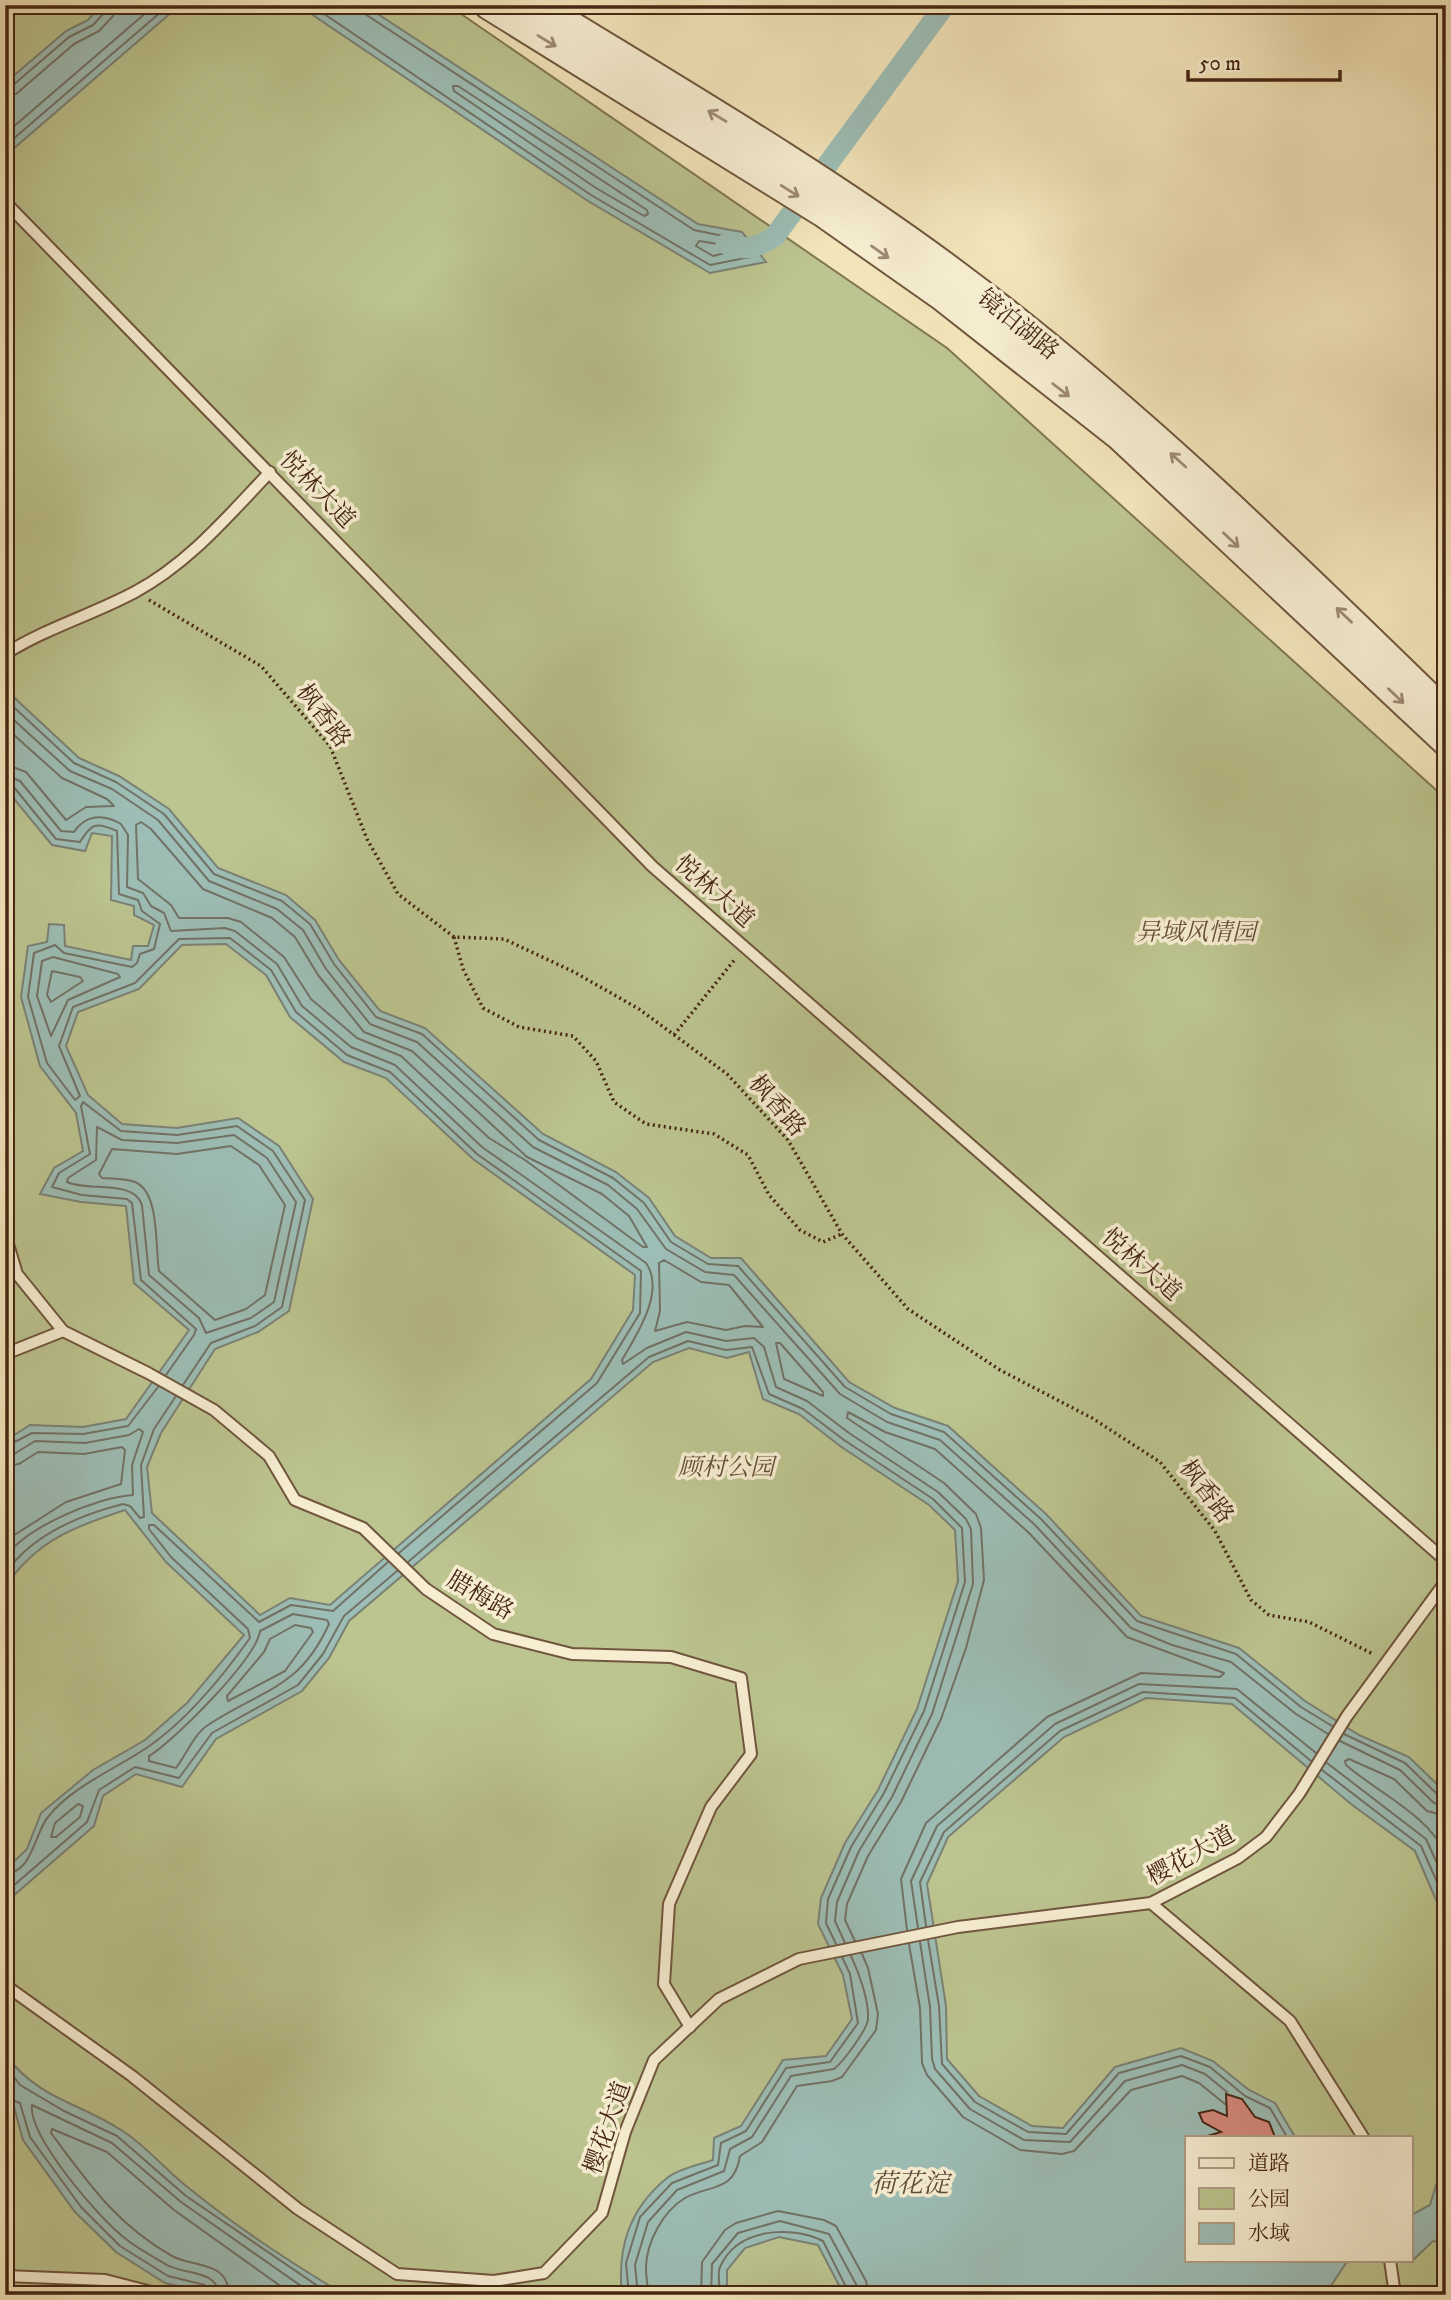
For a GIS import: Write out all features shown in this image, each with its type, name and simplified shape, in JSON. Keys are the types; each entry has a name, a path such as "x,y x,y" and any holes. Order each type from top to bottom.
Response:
{"street":[{"path":"488,5 766,160"},
{"path":"537,5 831,201"},
{"name":"镜泊湖路","path":"831,201 954,274 1130,417 1270,542 1446,714"},
{"name":"镜泊湖路","path":"831,201 942,296 1119,436 1446,741"}],"lane":[{"name":"悦林大道","path":"5,202 652,866 1446,1561"},
{"path":"5,654 34,636 135,592 190,556 270,472"},
{"name":"腊梅路","path":"5,1234 17,1274 63,1331 148,1373 214,1410 269,1456 295,1500 363,1528 426,1589 494,1634 572,1654 671,1657 741,1678 751,1754 711,1807 669,1904 664,1984 690,2027"},
{"path":"5,1354 63,1331"},
{"path":"1386,1662 1446,1581"},
{"name":"樱花大道","path":"5,1985 132,2076 298,2209 397,2273 494,2281 544,2273 603,2213 625,2132 654,2060 719,1999 799,1959 958,1927 1151,1903 1238,1858 1266,1837 1299,1794 1347,1716 1386,1662"},
{"path":"1151,1903 1290,2021 1362,2136"},
{"path":"1391,2263 1395,2295"},
{"path":"5,2276 106,2280 163,2295"}],"path":[{"name":"枫香路","path":"135,592 261,666 330,746 367,839 398,894 454,937 504,939 574,972 639,1009 727,1074 788,1140 842,1234 908,1309 1000,1370 1092,1419 1160,1462 1215,1531 1251,1600 1269,1615 1309,1622 1386,1662"},
{"path":"454,937 463,969 483,1008 519,1027 573,1036 596,1061 614,1102 646,1124 714,1134 748,1154 769,1195 800,1230 823,1242 842,1234"},
{"path":"674,1035 745,947"}],"green space":[{"name":"顾村公园","path":"5,5 448,5 947,348 1446,799 1446,2295 5,2295"}],"water":[{"path":"102,5 180,5 5,156 5,83 66,31 88,20"},
{"path":"298,5 364,5 698,224 742,232 766,262 710,273 588,201"},
{"name":"荷花淀","path":"5,689 79,758 119,776 169,809 218,868 286,895 315,920 339,960 380,1011 425,1028 543,1134 616,1172 649,1198 675,1236 711,1258 741,1258 849,1382 895,1408 948,1426 1046,1514 1141,1616 1239,1648 1305,1701 1359,1735 1409,1757 1446,1793 1446,1913 1436,1900 1415,1851 1351,1804 1232,1704 1146,1698 1064,1737 948,1837 927,1884 946,2006 947,2059 979,2096 1032,2126 1063,2128 1115,2067 1181,2048 1213,2061 1249,2090 1275,2103 1294,2136 1185,2136 1185,2262 1347,2262 1325,2295 844,2295 818,2245 779,2237 745,2248 727,2270 727,2295 622,2295 624,2246 628,2230 643,2203 667,2178 713,2160 714,2138 741,2126 783,2060 826,2056 852,2019 843,1975 818,1924 821,1898 845,1843 878,1790 917,1709 958,1581 955,1530 929,1505 840,1446 799,1414 763,1399 749,1352 727,1358 689,1348 653,1362 349,1621 329,1658 302,1691 216,1739 182,1787 136,1774 103,1796 94,1826 5,1903 5,1870 27,1849 41,1813 93,1770 145,1740 187,1703 244,1635 166,1562 125,1510 57,1538 30,1558 5,1587 5,1441 30,1425 83,1427 126,1419 189,1330 134,1283 126,1206 81,1202 40,1194 54,1168 83,1151 76,1113 40,1066 21,997 28,946 47,942 49,924 64,925 65,946 131,960 133,946 148,946 154,925 134,915 134,906 111,900 112,836 92,833 85,851 52,845 5,788","holes":["226,944 266,975 290,1017 344,1062 386,1078 473,1159 635,1275 633,1310 591,1379 330,1605 290,1598 260,1615 152,1513 147,1467 161,1433 215,1349 258,1332 289,1311 313,1199 279,1146 238,1118 177,1128 122,1124 88,1095 66,1046 78,1012 139,989 182,945"]},
{"path":"5,2055 32,2082 130,2136 181,2182 227,2218 345,2295 216,2295 165,2283 116,2252 75,2212 23,2140 14,2107 5,2103"},
{"path":"1446,2165 1446,2244 1433,2241 1412,2261 1412,2214 1430,2205 1441,2169"}],"building":[{"path":"1226,2094 1242,2099 1255,2117 1269,2122 1275,2136 1207,2136 1221,2132 1203,2122 1199,2113 1213,2110 1227,2116"}],"waterway":[{"path":"726,244 739,248 752,247 775,236 945,5"}],"park label":[{"name":"异域风情园","path":"1196,933"}]}
